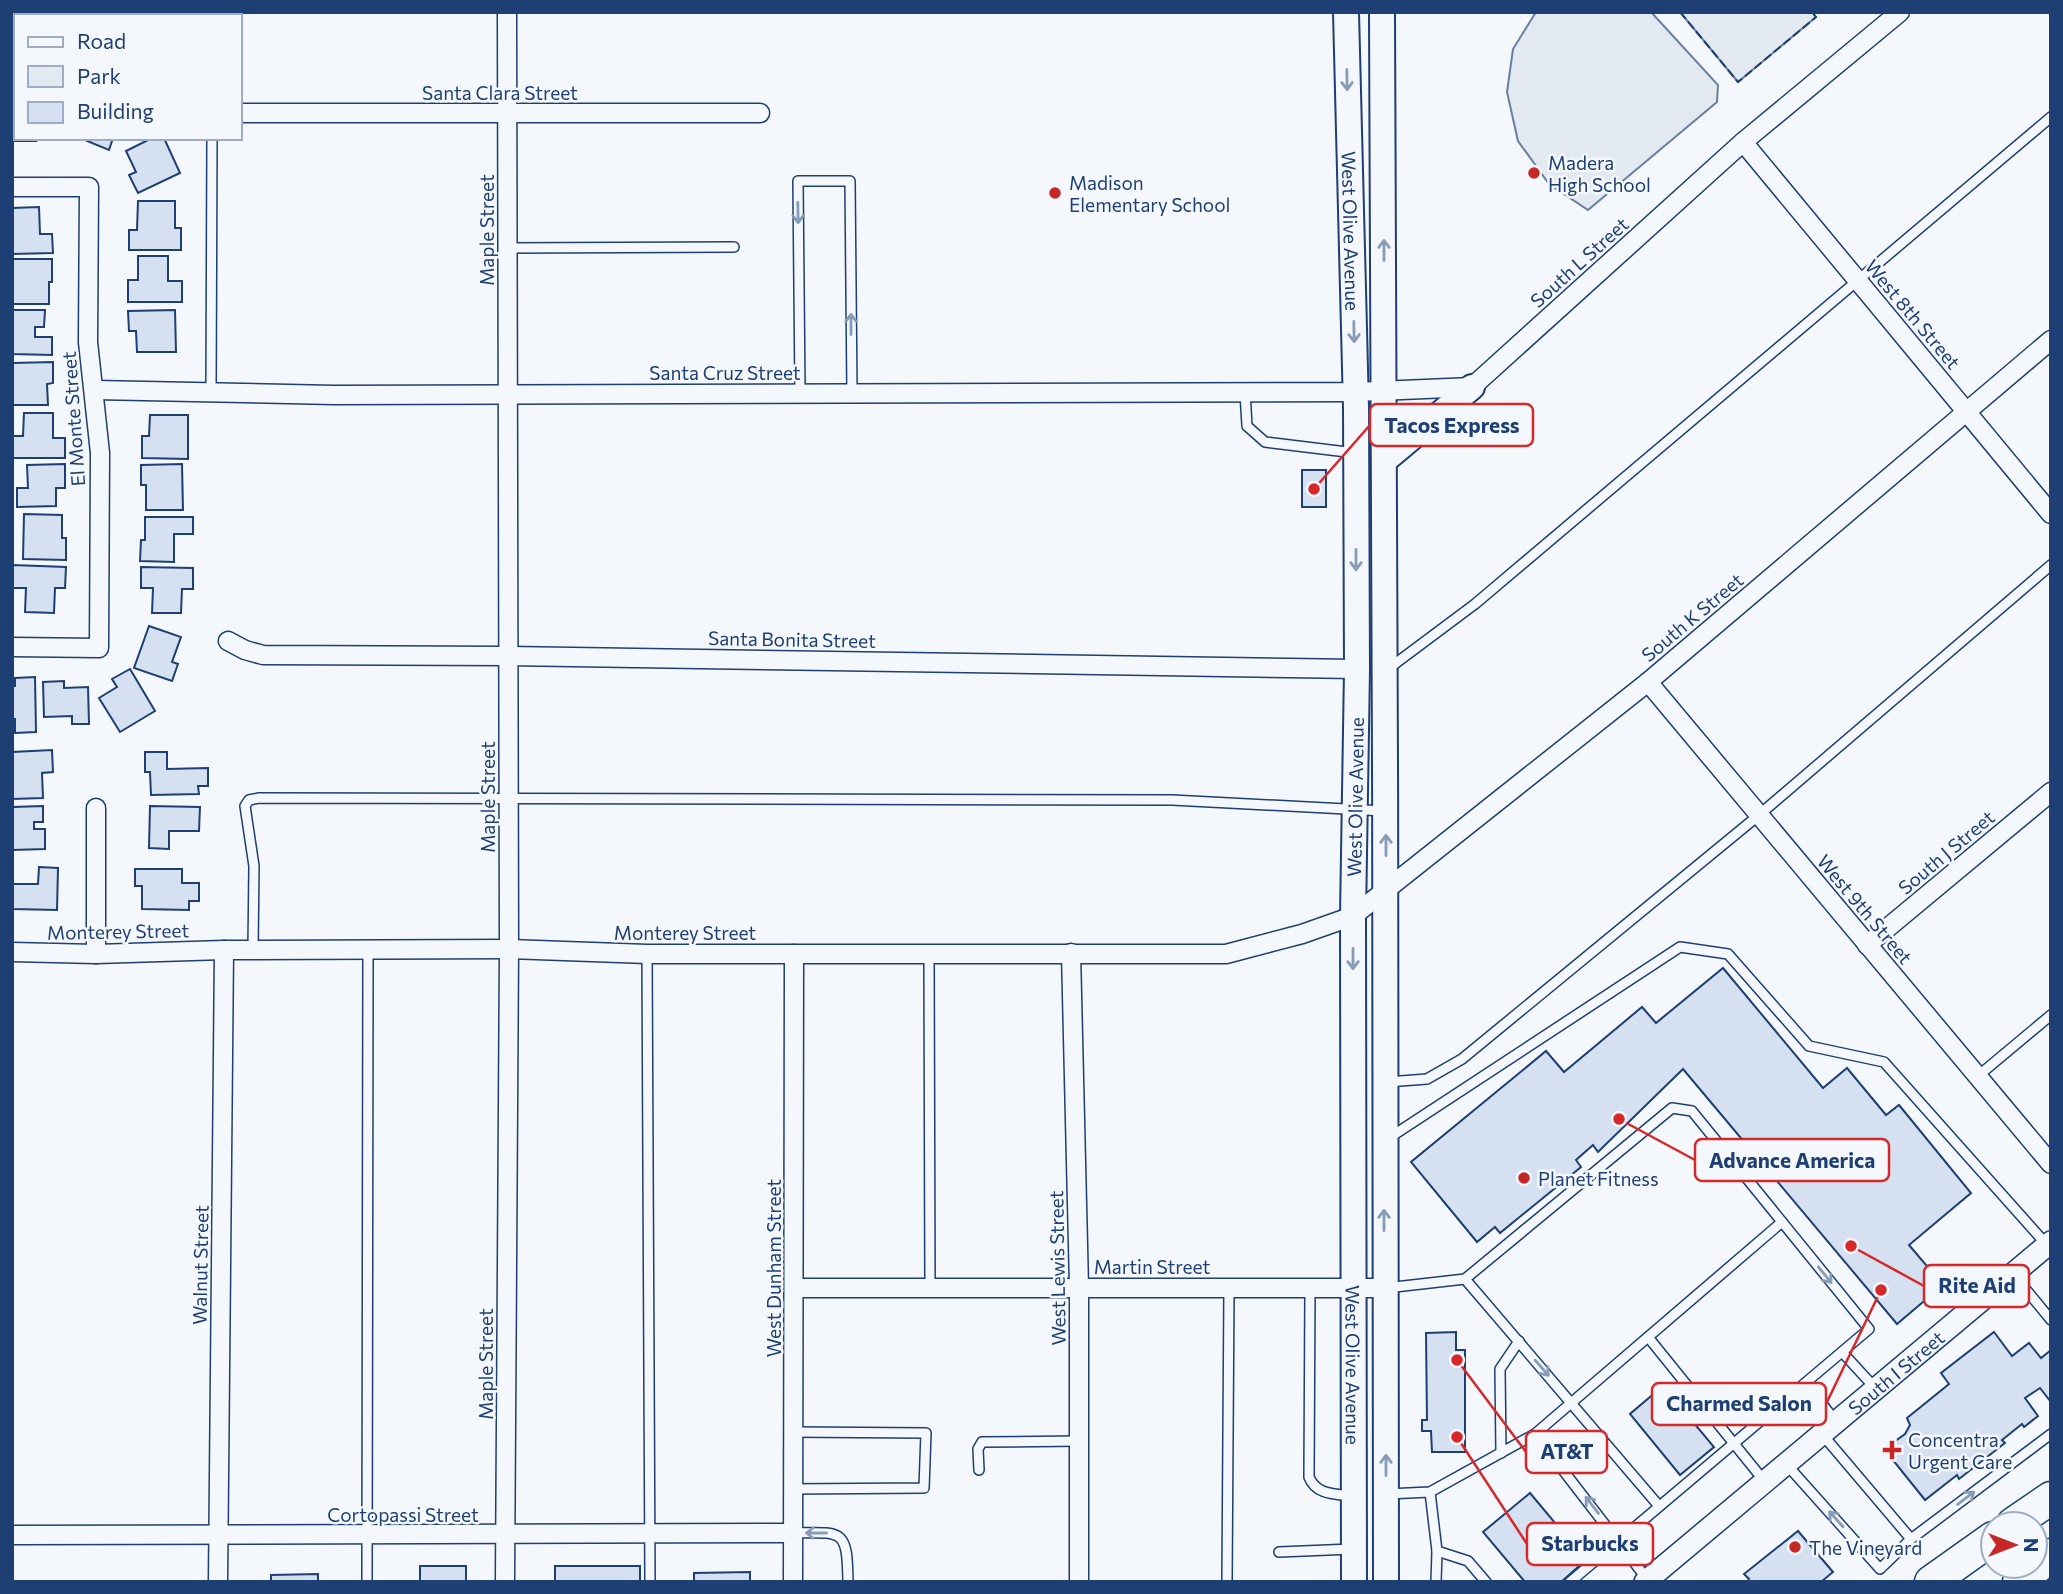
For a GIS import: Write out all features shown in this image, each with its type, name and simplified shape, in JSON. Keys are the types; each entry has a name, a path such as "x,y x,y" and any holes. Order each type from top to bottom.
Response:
{"highway":[{"path":"2033,1510 2051,1498"},
{"path":"1931,1582 1979,1548"},
{"path":"2019,1582 2051,1555"}],"main road":[{"name":"West Olive Avenue","path":"1346,12 1356,454 1352,1288 1354,1582"},
{"name":"West Olive Avenue","path":"1382,12 1386,670 1386,1582"},
{"path":"1385,460 1472,387"}],"street":[{"name":"Maple Street","path":"505,1582 509,949 507,12"},
{"name":"South L Street","path":"1472,387 1743,142 1900,12"},
{"name":"Santa Clara Street","path":"242,113 760,113"},
{"name":"West 8th Street","path":"1743,142 2051,514"},
{"name":"El Monte Street","path":"12,187 89,187 88,342 100,453 99,648 12,647"},
{"name":"South K Street","path":"1353,916 1647,682 2051,340"},
{"path":"1355,392 1472,387"},
{"name":"Santa Cruz Street","path":"94,390 334,395 1355,392"},
{"name":"Santa Bonita Street","path":"228,642 263,655 1357,668"},
{"name":"West 9th Street","path":"1647,682 2051,1164"},
{"name":"South J Street","path":"1867,945 2051,792"},
{"path":"96,808 96,954"},
{"name":"Monterey Street","path":"12,952 96,954 253,949 509,949 647,954 1226,954 1302,934 1353,916"},
{"name":"Walnut Street","path":"218,1582 224,950"},
{"name":"West Lewis Street","path":"1071,953 1079,1287 1079,1582"},
{"name":"West Dunham Street","path":"793,1582 794,954"},
{"name":"South I Street","path":"1646,1581 2050,1246"},
{"name":"Martin Street","path":"794,1288 1384,1288"},
{"name":"Cortopassi Street","path":"12,1535 793,1533"}],"lane":[{"path":"1386,670 1475,604 2051,117"},
{"path":"211,392 212,140"},
{"path":"800,393 798,181 850,181 852,393"},
{"path":"507,248 734,247"},
{"path":"1245,392 1247,426 1265,442 1356,454"},
{"path":"1385,1082 1427,1079 1462,1059 1759,816 2051,565"},
{"path":"253,949 254,866 246,806 249,800 259,798 1172,800 1385,811"},
{"path":"1384,1141 1680,947 1728,954 1809,1046 1884,1062 2050,1246"},
{"path":"367,1582 368,949"},
{"path":"929,953 930,1288"},
{"path":"647,954 650,1582"},
{"path":"1978,1076 2051,1015"},
{"path":"1384,1288 1465,1279 1672,1108 1692,1111 1869,1329 1570,1582"},
{"path":"1386,1494 1430,1492 1535,1434 1782,1222"},
{"path":"2013,1274 2051,1320"},
{"path":"1465,1279 1659,1506"},
{"path":"1227,1582 1229,1288"},
{"path":"1310,1288 1309,1476 1311,1484 1328,1493 1355,1496"},
{"path":"1647,1338 1765,1482"},
{"path":"1501,1453 1500,1369 1519,1341"},
{"path":"1842,1352 1876,1389"},
{"path":"1806,1383 1829,1428 1890,1515 1912,1539"},
{"path":"793,1432 926,1433 924,1488 793,1489"},
{"path":"1535,1434 1619,1540 1646,1581"},
{"path":"1786,1464 1880,1569 1912,1539 2051,1434"},
{"path":"979,1470 978,1450 982,1442 1079,1441"},
{"path":"1430,1492 1437,1551 1436,1582"},
{"path":"793,1533 831,1533 845,1541 848,1582"},
{"path":"1279,1552 1354,1549"},
{"path":"1437,1551 1468,1561 1486,1582"}],"green space":[{"path":"1536,12 1651,12 1718,85 1717,102 1588,210 1549,184 1518,141 1507,92 1513,49"},
{"path":"1680,12 1812,12 1816,17 1738,82"}],"building":[{"path":"114,12 170,14 116,14"},
{"path":"12,13 57,14 14,14 12,52"},
{"path":"13,108 14,140 36,140 14,141"},
{"path":"87,140 112,140 109,150"},
{"path":"148,140 165,140 180,173 138,193 129,175 136,172 126,151"},
{"path":"138,201 175,201 175,228 181,228 181,250 129,250 129,230 137,230"},
{"path":"39,207 40,234 52,234 53,253 12,254 12,208"},
{"path":"138,256 168,256 168,281 182,281 182,302 128,302 128,280 138,280"},
{"path":"12,259 52,259 49,304 12,304"},
{"path":"12,310 45,310 44,327 35,327 35,337 52,337 52,355 12,354"},
{"path":"175,310 176,352 137,352 136,331 129,331 128,311"},
{"path":"53,362 53,383 47,384 48,405 12,405 12,363"},
{"path":"24,413 53,413 53,438 65,438 65,458 12,458 12,436 23,436"},
{"path":"150,415 188,415 188,459 142,458 142,436 149,436"},
{"path":"65,464 65,488 56,488 56,506 17,507 17,488 28,488 27,465"},
{"path":"182,464 183,510 146,510 146,485 141,485 141,465"},
{"path":"1302,470 1326,470 1326,507 1302,507"},
{"path":"24,514 62,515 66,560 23,559"},
{"path":"145,517 193,517 193,534 174,534 174,562 140,561 141,540 145,540"},
{"path":"12,565 66,567 65,588 55,588 54,613 25,612 26,588 12,588"},
{"path":"141,567 193,568 193,589 182,589 181,613 152,613 153,588 141,588"},
{"path":"149,626 181,637 172,662 178,664 172,681 134,668"},
{"path":"130,669 155,711 120,732 99,698 117,687 112,679"},
{"path":"35,677 36,732 15,733 15,719 12,719 12,686 15,686 15,678"},
{"path":"64,681 64,688 88,687 89,724 72,724 72,716 44,717 43,682"},
{"path":"52,750 53,772 42,773 43,798 12,799 12,752"},
{"path":"145,752 167,752 167,769 208,768 208,786 198,786 199,794 151,795 150,772 145,772"},
{"path":"43,806 43,822 34,822 34,829 45,829 45,849 12,850 12,807"},
{"path":"150,806 200,807 199,831 169,831 169,849 149,848"},
{"path":"39,867 58,868 57,910 12,909 12,884 38,884"},
{"path":"135,869 182,869 182,883 199,883 199,901 189,901 189,910 142,909 142,886 135,886"},
{"path":"1723,968 1823,1088 1847,1068 1886,1115 1899,1105 1971,1193 1909,1245 1943,1285 1897,1324 1683,1069 1598,1152 1593,1145 1576,1160 1581,1167 1500,1233 1495,1227 1477,1242 1411,1162 1546,1051 1564,1072 1642,1007 1656,1023"},
{"path":"1456,1332 1456,1350 1465,1350 1465,1452 1432,1452 1431,1431 1422,1431 1422,1420 1427,1420 1426,1333"},
{"path":"1994,1332 2012,1356 2029,1343 2041,1358 2051,1350 2051,1402 2040,1388 2025,1398 2038,1416 2024,1427 2022,1424 2002,1440 2005,1443 1959,1479 1957,1475 1925,1500 1884,1449 1905,1434 1910,1425 1907,1418 1949,1384 1941,1373"},
{"path":"1663,1386 1714,1447 1680,1475 1630,1414"},
{"path":"1530,1493 1586,1560 1561,1582 1525,1582 1483,1532"},
{"name":"The Vineyard","path":"1798,1531 1833,1572 1821,1582 1747,1582 1749,1579 1744,1574"},
{"path":"420,1566 466,1566 466,1582 420,1582"},
{"path":"555,1566 640,1566 640,1582 555,1582"},
{"path":"750,1572 750,1582 694,1582 694,1573"},
{"path":"318,1574 318,1582 271,1582 271,1575"}],"fence":[{"path":"1680,12 1738,82 1816,17 1812,12"}],"place":[{"name":"Madera High School","path":"1534,173"},
{"name":"Madison Elementary School","path":"1055,193"},
{"name":"Tacos Express","path":"1314,489"},
{"name":"Advance America","path":"1619,1119"},
{"name":"Planet Fitness","path":"1524,1178"},
{"name":"Rite Aid","path":"1851,1246"},
{"name":"Charmed Salon","path":"1881,1290"},
{"name":"AT&T","path":"1457,1360"},
{"name":"Starbucks","path":"1457,1437"},
{"name":"Concentra Urgent Care","path":"1892,1450"},
{"name":"The Vineyard","path":"1795,1547"}]}
